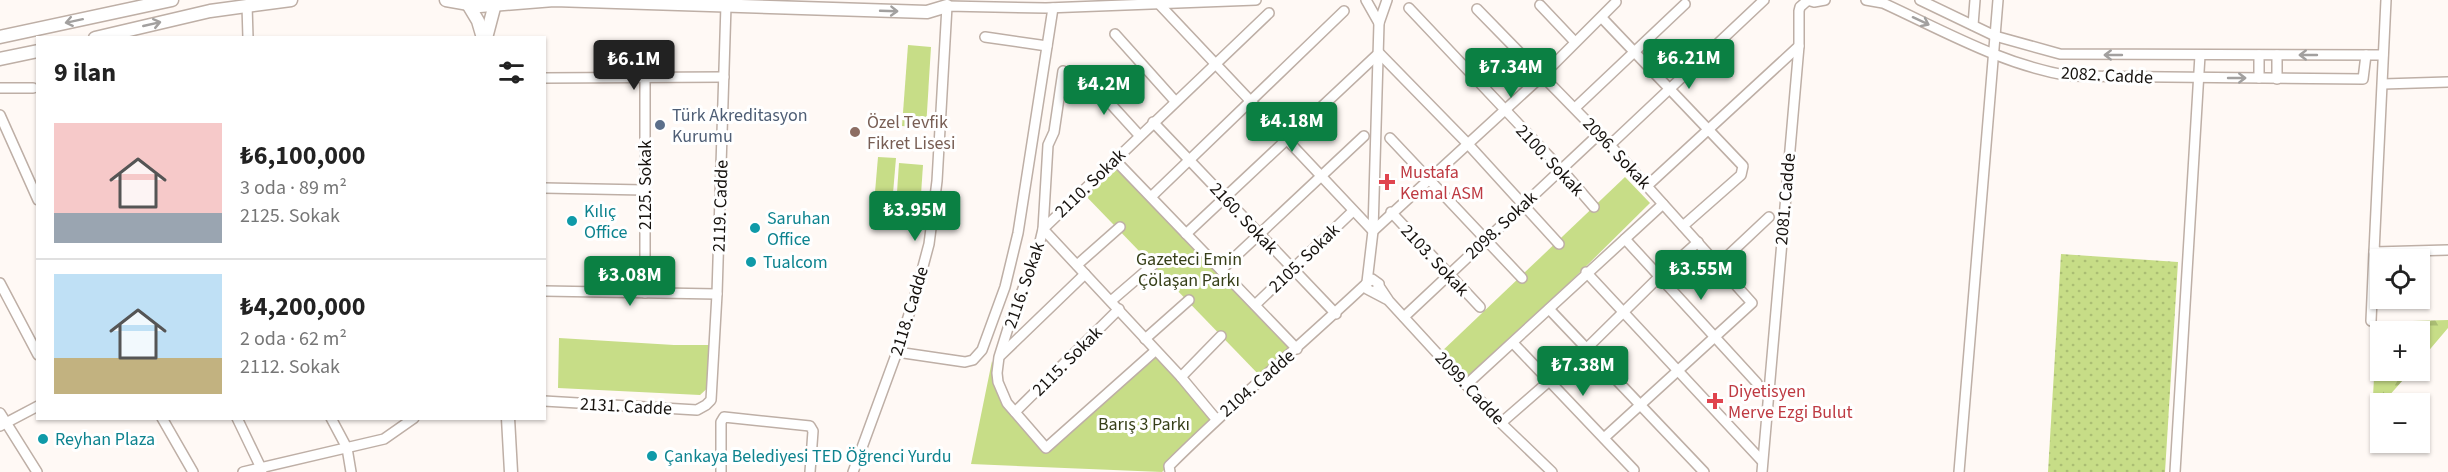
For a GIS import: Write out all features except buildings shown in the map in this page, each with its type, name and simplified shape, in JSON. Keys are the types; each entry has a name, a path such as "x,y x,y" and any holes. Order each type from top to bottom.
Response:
{"street":[{"path":"0,37 172,0"},
{"path":"104,36 247,5 291,0"},
{"path":"446,0 799,4 927,12 944,2 1053,8 1256,0"},
{"path":"1366,0 1379,23"},
{"path":"1373,286 1371,261 1379,23 1387,0"},
{"path":"1610,145 1764,0"},
{"path":"1807,0 1822,0"},
{"name":"2081. Cadde","path":"1762,472 1798,46 1799,11 1807,0"},
{"name":"2082. Cadde","path":"1866,0 1883,3 1993,54 2037,69 2070,76 2363,78 2366,55"},
{"name":"2082. Cadde","path":"1920,0 1995,36 2060,54 2383,55"},
{"path":"1973,25 1975,0"},
{"path":"1959,472 1998,0"},
{"path":"2374,249 2386,0"},
{"path":"467,2 484,36"},
{"path":"486,36 496,2"},
{"name":"2118. Cadde","path":"853,472 897,352 924,266 933,222 944,2"},
{"path":"1373,231 1391,212 1542,76 1616,2"},
{"name":"2119. Cadde","path":"706,405 711,400 713,391 725,3"},
{"path":"1159,4 1373,231"},
{"path":"1575,108 1685,4"},
{"path":"247,5 248,36"},
{"path":"1540,5 1575,42"},
{"path":"897,352 965,362 973,360 982,350 1005,286 1018,233 1053,8"},
{"name":"2100. Sokak","path":"1409,8 1594,207"},
{"name":"2096. Sokak","path":"1477,9 1610,145 1752,303 1714,336"},
{"path":"1152,196 1344,11"},
{"name":"2110. Sokak","path":"1042,229 1269,13"},
{"path":"1602,18 1742,165 1743,172 1683,225"},
{"path":"1114,34 1176,101"},
{"path":"985,37 1047,46"},
{"path":"1647,186 1798,46"},
{"path":"0,59 36,51"},
{"path":"1186,234 1379,53"},
{"path":"1379,53 1467,143 1558,243"},
{"path":"2175,472 2200,55"},
{"path":"2277,55 2277,79"},
{"path":"2259,56 2259,78"},
{"name":"2116. Sokak","path":"1063,70 1054,132 1048,145 1042,229 1038,250 999,357 998,382 1007,403 1046,448 1155,351"},
{"name":"2125. Sokak","path":"645,77 645,293"},
{"path":"546,78 724,77"},
{"path":"1088,79 1139,135"},
{"path":"2383,84 2448,82"},
{"path":"0,88 33,88"},
{"path":"0,115 3,134 36,196"},
{"name":"2160. Sokak","path":"1153,122 1336,314"},
{"name":"2098. Sokak","path":"1404,317 1599,134"},
{"path":"1221,270 1364,136"},
{"path":"1390,138 1522,278"},
{"path":"1115,160 1297,349"},
{"path":"546,188 645,190"},
{"path":"1466,385 1586,272 1663,204"},
{"name":"2105. Sokak","path":"1255,305 1353,211"},
{"name":"2103. Sokak","path":"1391,212 1480,307"},
{"path":"1719,265 1769,217"},
{"path":"1077,265 1120,227"},
{"path":"1042,229 1182,377 1216,419"},
{"path":"1624,239 1757,384"},
{"path":"1501,423 1587,348 1698,242"},
{"path":"2430,250 2448,250"},
{"path":"1111,302 1154,264"},
{"path":"1586,272 1762,461"},
{"path":"999,357 1085,274"},
{"path":"0,283 36,351"},
{"name":"2104. Cadde","path":"1169,469 1216,419 1347,302 1373,286"},
{"name":"2099. Cadde","path":"1373,286 1501,423 1552,472"},
{"path":"546,291 717,294"},
{"path":"1145,339 1189,300"},
{"name":"2115. Sokak","path":"1015,412 1119,309"},
{"path":"1549,309 1704,472"},
{"path":"2371,321 2372,309"},
{"path":"1182,377 1221,336"},
{"path":"1604,438 1714,336"},
{"path":"1512,343 1634,470"},
{"name":"2131. Cadde","path":"546,401 697,410 706,405"},
{"path":"3,424 36,406"},
{"path":"0,413 3,424 37,472"},
{"path":"721,472 720,422 724,417 810,426 813,431 810,472"},
{"path":"163,420 193,472"},
{"path":"238,420 261,469"},
{"path":"331,420 347,448 351,472"},
{"path":"243,472 384,439 411,420"},
{"path":"508,420 511,472"}],"green space":[{"path":"908,45 931,47 926,128 902,126"},
{"path":"878,157 896,158 892,205 874,204"},
{"name":"Gazeteci Emin Çölaşan Parkı","path":"1115,160 1297,349 1263,379 1081,191"},
{"path":"899,163 923,165 920,209 896,207"},
{"path":"1625,177 1650,203 1466,385 1439,354"},
{"path":"2061,254 2178,262 2165,472 2048,472"},
{"path":"2448,320 2448,328 2430,349 2430,321 2412,321"},
{"path":"559,338 713,345 712,384 700,395 558,388"},
{"name":"Barış 3 Parkı","path":"1155,351 1216,419 1162,472 971,464 992,361 1007,403 1046,448"},
{"path":"2374,381 2402,381 2392,393 2373,393"}],"place":[{"name":"Türk Akreditasyon Kurumu","path":"660,125"},
{"name":"Özel Tevfik Fikret Lisesi","path":"855,132"},
{"name":"Mustafa Kemal ASM","path":"1387,182"},
{"name":"Kılıç Office","path":"572,221"},
{"name":"Saruhan Office","path":"755,228"},
{"name":"Tualcom","path":"751,262"},
{"name":"Diyetisyen Merve Ezgi Bulut","path":"1715,401"},
{"name":"Reyhan Plaza","path":"43,439"},
{"name":"Çankaya Belediyesi TED Öğrenci Yurdu","path":"652,456"}]}
